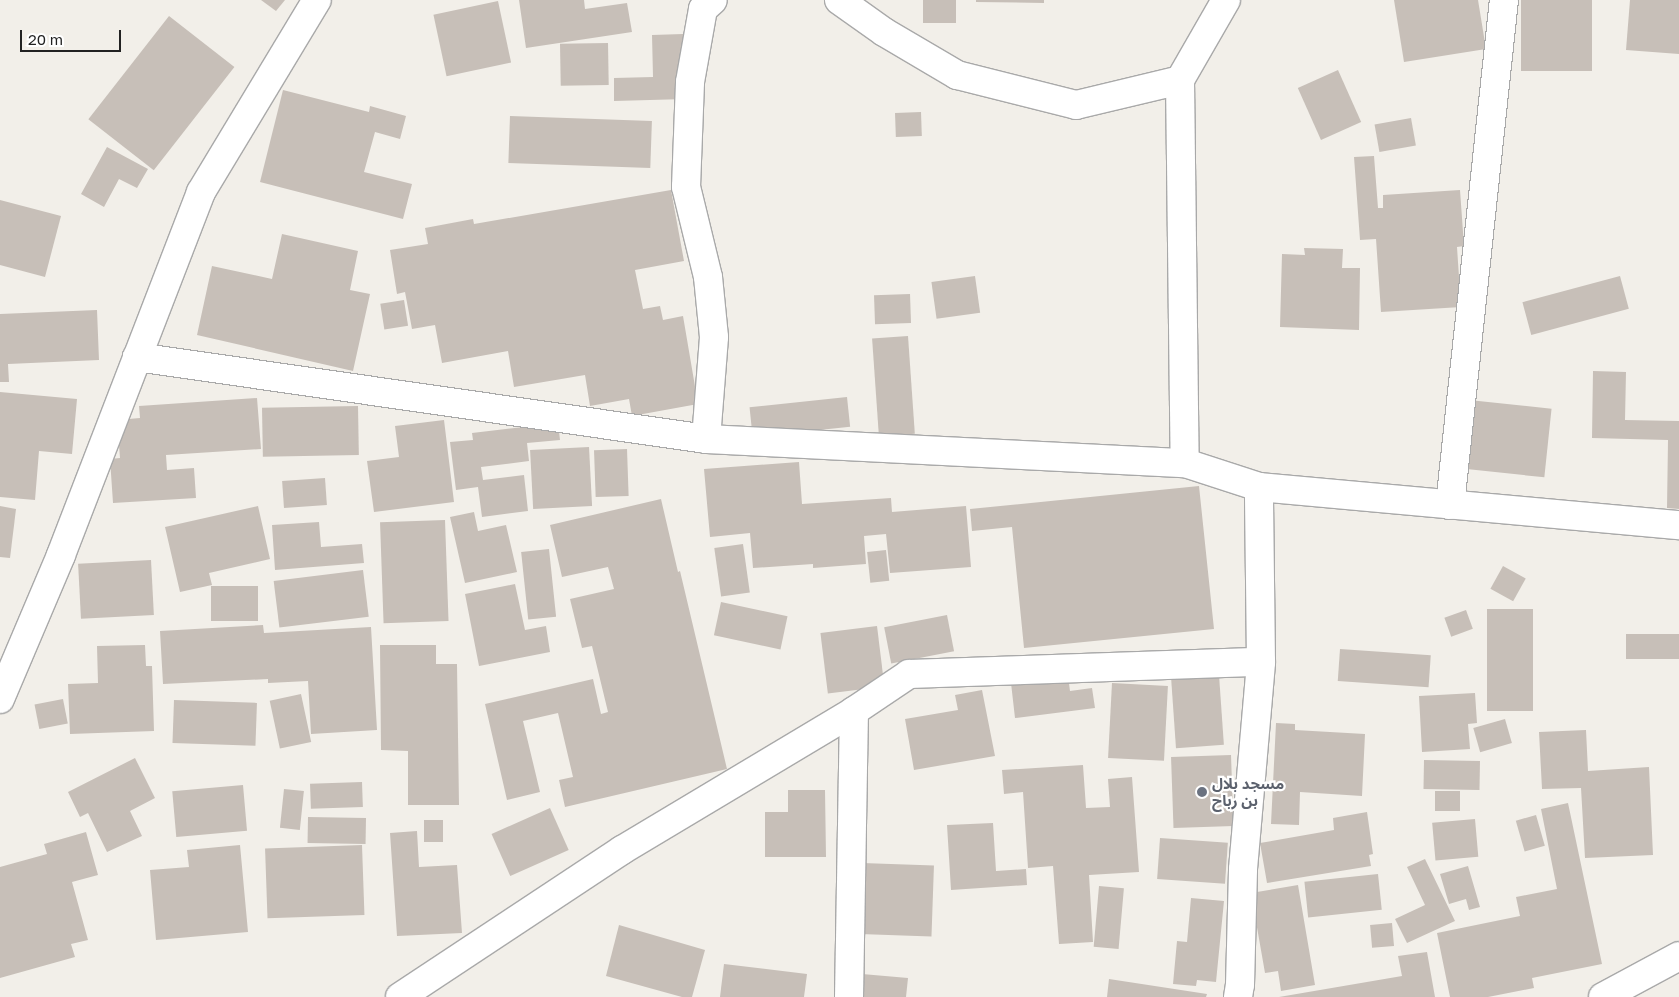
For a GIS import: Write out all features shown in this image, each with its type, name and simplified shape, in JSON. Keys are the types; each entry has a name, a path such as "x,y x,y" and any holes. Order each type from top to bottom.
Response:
{"street":[{"path":"0,699 61,554 201,192 317,0"},
{"path":"706,439 714,336 708,277 686,187 690,82 702,9 713,0"},
{"path":"839,0 884,32 957,74 1076,105 1180,80"},
{"path":"1185,463 1180,80 1226,0"},
{"path":"1450,504 1504,0"},
{"path":"138,357 706,439 1185,463 1259,488 1679,525"},
{"path":"1238,997 1240,985 1243,869 1261,662 1259,488"},
{"path":"400,997 622,850 854,712 909,674 1261,662"},
{"path":"848,997 854,712"},
{"path":"1603,997 1679,956"}],"building":[{"path":"261,0 285,0 276,11"},
{"path":"519,0 584,0 585,9 627,3 632,32 526,48"},
{"path":"923,0 956,0 956,23 923,23"},
{"path":"976,0 1044,0 1044,3 976,2"},
{"path":"1394,0 1478,0 1486,49 1404,62"},
{"path":"1521,0 1592,0 1592,71 1521,71"},
{"path":"1630,0 1679,0 1679,54 1626,50"},
{"path":"498,1 511,63 447,76 433,15"},
{"path":"169,16 234,67 154,170 88,119"},
{"path":"683,34 686,99 614,101 614,78 653,77 652,35"},
{"path":"608,43 609,85 561,86 560,44"},
{"path":"1338,70 1361,122 1321,140 1298,88"},
{"path":"283,90 369,112 370,106 406,116 400,139 375,132 364,172 412,184 403,219 260,182"},
{"path":"921,112 922,136 896,137 895,113"},
{"path":"510,116 652,121 650,168 508,163"},
{"path":"1411,118 1416,146 1379,152 1375,124"},
{"path":"107,147 148,169 137,188 119,179 104,207 81,194"},
{"path":"1374,156 1378,208 1383,208 1383,195 1460,190 1464,246 1457,247 1461,307 1381,312 1376,239 1360,240 1354,157"},
{"path":"671,190 684,261 635,270 643,309 660,306 663,320 683,316 698,404 632,416 629,399 590,406 585,375 514,387 508,351 442,363 435,325 412,329 405,292 397,294 390,250 428,244 425,228 473,219 474,224"},
{"path":"0,200 61,216 45,277 0,265"},
{"path":"282,234 358,251 350,290 370,294 353,371 197,335 212,266 272,279"},
{"path":"1304,248 1343,249 1342,268 1360,268 1359,330 1280,327 1282,254 1305,255"},
{"path":"975,276 980,313 937,319 931,282"},
{"path":"1620,276 1629,309 1531,335 1522,302"},
{"path":"910,294 911,323 875,324 874,295"},
{"path":"404,300 408,326 384,329 380,304"},
{"path":"97,310 99,360 8,364 9,382 0,382 0,314"},
{"path":"908,336 915,434 879,436 872,339"},
{"path":"1593,371 1626,372 1625,420 1679,421 1679,509 1667,508 1668,440 1592,438"},
{"path":"0,392 77,399 72,454 39,451 35,500 0,497"},
{"path":"847,397 850,427 753,437 750,407"},
{"path":"257,398 261,449 166,455 167,470 194,468 196,498 113,503 110,459 120,458 117,420 140,418 139,406"},
{"path":"1469,400 1552,409 1544,477 1462,469"},
{"path":"358,406 359,455 263,457 262,408"},
{"path":"444,420 454,502 374,512 367,461 399,457 395,426"},
{"path":"558,423 560,440 527,443 529,461 481,467 483,480 524,475 528,511 482,517 478,487 456,490 450,442 473,440 472,433"},
{"path":"589,447 592,506 533,509 530,450"},
{"path":"627,449 629,496 596,497 594,450"},
{"path":"799,462 802,504 891,498 892,512 966,506 971,567 890,573 886,534 864,536 866,564 813,568 813,564 753,568 750,533 710,537 704,469"},
{"path":"325,478 327,505 284,508 282,481"},
{"path":"1199,486 1214,629 1024,648 1012,527 972,531 970,509"},
{"path":"661,499 727,769 565,807 559,780 573,777 558,713 523,721 540,792 507,800 485,704 593,679 601,714 608,712 592,646 582,648 570,599 614,589 608,567 562,577 550,525"},
{"path":"0,506 16,509 10,558 0,557"},
{"path":"258,506 270,559 209,573 212,585 180,592 165,527"},
{"path":"474,512 478,531 506,525 517,572 465,583 450,517"},
{"path":"445,520 449,621 384,623 380,522"},
{"path":"319,522 321,547 362,544 364,563 275,570 272,525"},
{"path":"743,544 750,593 721,597 714,548"},
{"path":"549,549 556,617 528,620 521,552"},
{"path":"886,550 889,581 870,583 867,552"},
{"path":"151,560 154,615 81,619 78,564"},
{"path":"1503,566 1526,579 1513,601 1490,589"},
{"path":"363,570 369,617 279,628 274,581"},
{"path":"515,584 525,630 546,626 550,652 479,666 465,594"},
{"path":"211,586 258,586 258,621 211,621"},
{"path":"721,602 788,616 780,649 714,635"},
{"path":"1487,609 1533,609 1533,711 1487,711"},
{"path":"1466,610 1473,629 1451,637 1444,618"},
{"path":"947,615 954,651 891,664 884,627"},
{"path":"263,625 264,633 371,627 377,730 311,734 308,681 268,683 268,679 163,684 160,631"},
{"path":"877,626 884,687 828,693 820,633"},
{"path":"1626,634 1679,634 1679,659 1626,659"},
{"path":"145,645 146,666 152,666 154,731 70,734 68,684 98,683 97,646"},
{"path":"380,645 436,645 436,664 457,664 459,805 408,805 408,751 381,750"},
{"path":"1340,649 1431,655 1429,687 1338,681"},
{"path":"1219,675 1224,745 1176,748 1171,678"},
{"path":"1068,676 1070,691 1092,688 1095,708 1015,718 1011,683"},
{"path":"1112,683 1168,686 1164,761 1108,758"},
{"path":"982,690 995,756 914,770 905,719 958,710 955,695"},
{"path":"1475,693 1477,723 1468,724 1470,749 1422,752 1419,696"},
{"path":"301,694 311,742 280,749 270,701"},
{"path":"63,699 68,724 39,729 35,705"},
{"path":"174,700 257,703 255,746 172,743"},
{"path":"1505,719 1512,743 1480,752 1473,728"},
{"path":"1276,723 1295,724 1295,730 1365,734 1362,796 1300,792 1299,825 1271,824"},
{"path":"1586,730 1588,771 1649,767 1653,855 1585,858 1581,788 1542,789 1539,732"},
{"name":"مسجد بلال بن رباح","path":"1231,755 1233,826 1174,828 1171,757"},
{"path":"135,758 155,798 130,811 142,836 107,852 88,813 80,817 68,792"},
{"path":"1424,760 1480,761 1479,790 1423,789"},
{"path":"1083,765 1086,808 1110,807 1108,779 1132,777 1139,872 1089,875 1093,942 1059,944 1053,866 1028,868 1023,792 1004,794 1002,770"},
{"path":"362,782 363,807 311,809 310,784"},
{"path":"243,785 247,831 176,837 172,791"},
{"path":"284,789 304,791 300,830 280,828"},
{"path":"788,790 825,790 826,857 765,857 765,812 788,812"},
{"path":"1435,791 1460,791 1460,811 1435,811"},
{"path":"1568,803 1602,964 1532,978 1534,988 1488,997 1450,997 1437,933 1520,916 1516,897 1557,889 1541,809"},
{"path":"550,808 569,850 510,876 492,834"},
{"path":"1367,812 1373,854 1369,855 1371,866 1267,883 1260,843 1334,830 1333,818"},
{"path":"1536,815 1545,846 1525,852 1516,821"},
{"path":"308,817 366,818 366,844 308,843"},
{"path":"1475,819 1478,857 1435,861 1432,823"},
{"path":"424,820 443,820 443,842 424,842"},
{"path":"993,823 996,871 1026,869 1027,885 951,890 947,825"},
{"path":"417,831 419,867 457,865 462,933 397,936 390,833"},
{"path":"86,832 98,875 72,882 88,940 71,944 75,957 0,978 0,867 47,854 44,844"},
{"path":"1160,838 1228,843 1225,884 1157,879"},
{"path":"240,845 248,932 156,940 150,870 189,867 187,850"},
{"path":"362,845 364,915 268,918 265,848"},
{"path":"1425,859 1455,921 1407,943 1395,919 1425,905 1407,867"},
{"path":"862,863 934,866 931,936 860,934"},
{"path":"1468,866 1480,907 1469,910 1466,899 1449,904 1440,874"},
{"path":"1378,874 1382,910 1308,918 1304,882"},
{"path":"1298,885 1315,985 1281,991 1278,971 1265,973 1251,893"},
{"path":"1099,886 1124,888 1119,949 1094,947"},
{"path":"1191,898 1224,901 1216,982 1197,980 1196,986 1173,984 1177,941 1187,942"},
{"path":"1392,923 1394,946 1372,948 1370,925"},
{"path":"619,925 705,950 692,997 682,997 606,976"},
{"path":"1427,952 1435,997 1279,997 1402,976 1398,956"},
{"path":"724,964 807,974 804,997 720,997"},
{"path":"862,974 908,978 906,997 860,997"},
{"path":"1109,979 1207,994 1206,997 1107,997"}],"place":[{"name":"مسجد بلال بن رباح","path":"1202,792"}]}
